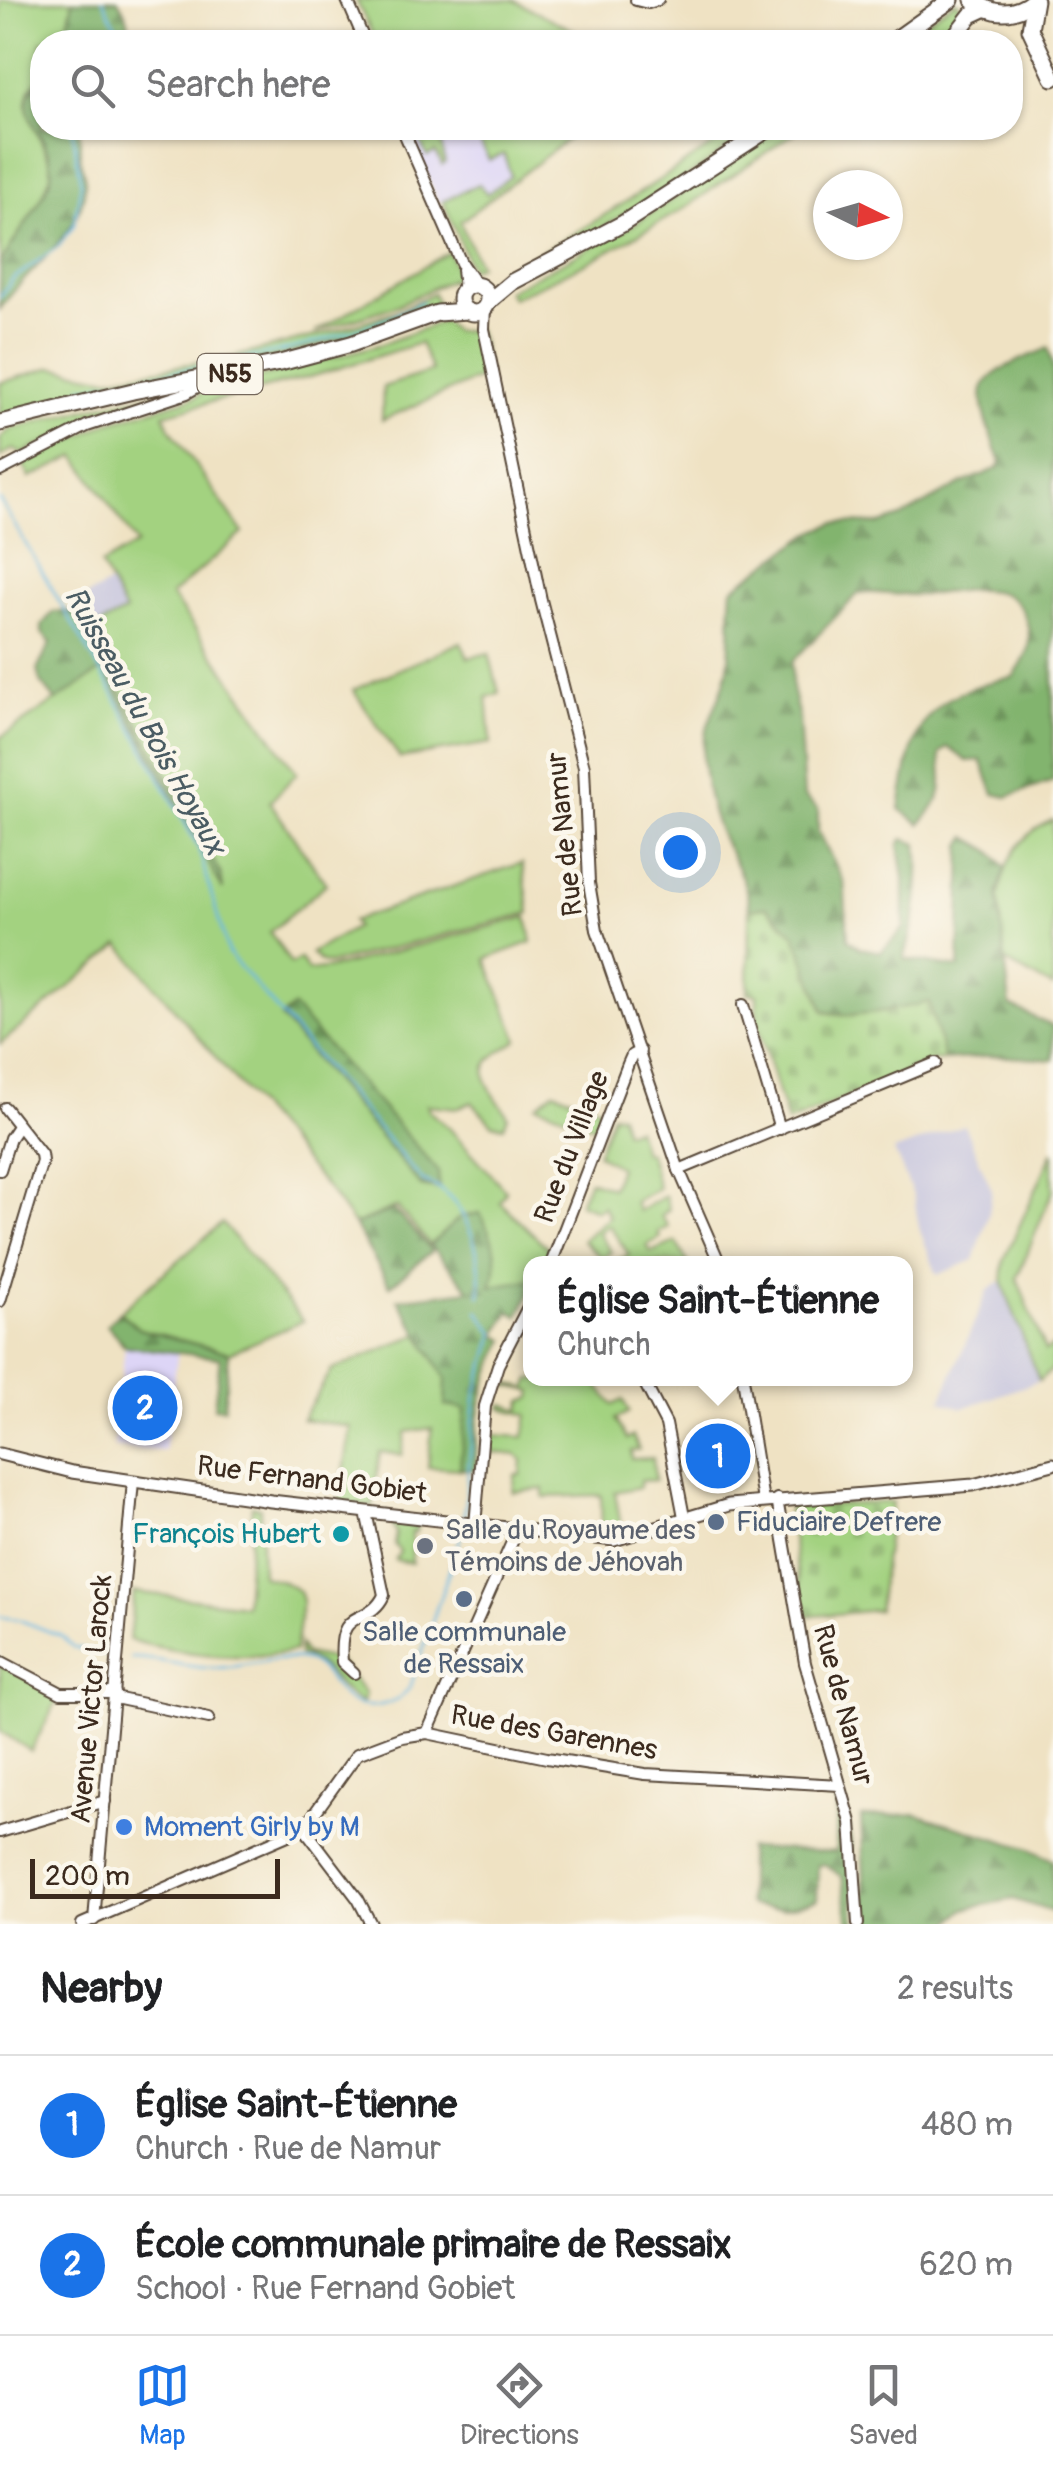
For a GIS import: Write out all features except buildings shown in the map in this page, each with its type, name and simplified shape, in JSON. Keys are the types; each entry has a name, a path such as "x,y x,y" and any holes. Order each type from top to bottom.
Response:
{"main road":[{"path":"909,30 951,0"},
{"path":"1003,13 1034,0"},
{"path":"1034,0 1030,28 1053,78"},
{"path":"959,30 979,4 1030,28"},
{"path":"474,299 622,224 752,140"},
{"name":"N55","path":"0,426 133,391 212,378 319,353 474,299"}],"street":[{"path":"347,0 360,30"},
{"path":"636,0 656,1"},
{"name":"Rue de Namur","path":"407,140 461,264 484,329 541,600 584,767 586,854 594,913 678,1170 716,1256"},
{"path":"0,471 87,426 186,393 212,378"},
{"path":"743,1004 780,1129"},
{"name":"Rue du Village","path":"555,1256 626,1069 632,1055 640,1052"},
{"path":"678,1170 936,1063"},
{"path":"0,1302 42,1161 41,1154 5,1108"},
{"path":"0,1170 18,1126"},
{"path":"475,1526 486,1406 498,1365 523,1317"},
{"path":"646,1386 666,1424 684,1518"},
{"path":"744,1386 763,1500"},
{"name":"Rue Fernand Gobiet","path":"0,1454 72,1472 133,1481 475,1526 614,1540 713,1508 763,1500 973,1485 1053,1464"},
{"name":"Avenue Victor Larock","path":"88,1922 106,1801 133,1481"},
{"name":"Rue de Namur","path":"778,1499 800,1636 851,1822 858,1924"},
{"path":"354,1673 342,1662 344,1630 351,1619 378,1605 384,1595 366,1512"},
{"path":"427,1734 517,1531"},
{"path":"0,1661 61,1693 115,1696 209,1718"},
{"name":"Rue des Garennes","path":"304,1828 357,1754 402,1737 427,1734 645,1774 840,1785"},
{"path":"0,1832 106,1801"},
{"path":"88,1922 304,1828 366,1911 371,1924"}],"shaded area":[{"path":"410,140 479,140 489,160 504,154 513,175 486,195 479,184 439,203"},
{"path":"109,584 125,612 89,631 77,611 77,602"},
{"path":"964,1125 992,1190 989,1213 974,1260 937,1275 919,1228 914,1197 894,1151"},
{"path":"1002,1281 1039,1381 963,1408 941,1401 988,1290"},
{"path":"125,1346 178,1351 164,1451 114,1447"}],"green space":[{"path":"0,0 73,0 64,30 30,30 30,140 40,140 50,161 51,175 42,197 0,264"},
{"path":"73,0 118,0 128,30 63,30 68,24"},
{"path":"356,0 513,0 573,30 370,30"},
{"path":"956,1 967,13 954,30 914,30"},
{"path":"41,140 79,140 85,182 82,201 65,235 0,309 1,263 37,206 51,175"},
{"path":"420,140 440,140 445,163 442,165 436,152 427,156"},
{"path":"479,140 566,140 460,222 479,265 471,269 443,201 479,184 487,194 511,176 504,154 489,160"},
{"path":"720,140 739,140 588,236 502,277 501,272 593,222"},
{"path":"763,140 784,140 680,211 589,262 512,298 507,291 633,225"},
{"path":"449,252 458,276 398,305 315,332"},
{"path":"433,293 438,305 331,342 222,370 0,417 0,383 52,367 108,378 237,356 342,329 400,310"},
{"path":"444,321 454,332 477,329 488,374 382,420 383,387 432,371 420,343 317,375 164,414 243,533 171,595 297,773 270,802 326,884 270,932 291,964 300,959 308,971 331,968 527,917 532,942 486,959 518,1039 492,1058 485,1073 489,1088 508,1116 504,1126 492,1124 472,1102 459,1108 427,1105 506,1191 500,1202 552,1252 551,1256 523,1256 523,1281 491,1287 460,1218 430,1245 397,1207 354,1225 120,945 0,1044 0,738 104,668 221,886 220,873 89,631 125,612 101,565 137,544 76,456 30,478 23,464 109,422 196,397 213,385 267,375 382,344","holes":["293,1008 438,1171 281,1018"]},
{"path":"1048,348 1053,366 1053,781 1007,797 994,794 981,760 967,761 948,747 940,754 941,792 935,807 920,824 900,809 910,755 928,718 959,693 1013,677 1024,660 1029,635 1022,610 1000,593 859,593 792,662 804,797 818,809 818,832 844,882 848,939 860,948 881,952 904,928 899,845 903,839 918,844 919,874 915,917 904,959 959,968 962,845 967,837 991,851 1006,868 998,892 1010,1006 1053,1026 1053,1060 997,1056 944,1060 929,1003 860,1014 824,1011 766,907 749,909 743,881 712,811 703,749 728,667 732,589 809,534 835,523 880,524 901,517 999,468 1001,462 982,400 985,384 1005,368"},
{"path":"189,388 96,418 22,454 13,449 0,457 0,438 11,429 110,403"},
{"path":"77,611 220,873 223,890 104,669 56,701 40,681 37,670 51,643 42,633 42,625 53,612"},
{"path":"461,642 468,658 489,653 499,693 487,697 491,743 400,758 353,690"},
{"path":"1053,820 1053,987 1006,962 1000,942 998,901 1009,861 1020,844"},
{"path":"522,863 530,913 329,964 311,953 356,927 352,921"},
{"path":"766,907 795,935 824,1011 860,1014 929,1002 944,1060 932,1061 787,1123 757,1021 757,994 748,993 749,909"},
{"path":"293,1007 438,1171 439,1189 421,1186 281,1018"},
{"path":"554,1091 604,1110 597,1128 537,1105"},
{"path":"612,1114 620,1114 625,1132 636,1128 643,1152 649,1153 658,1188 634,1202 638,1211 665,1196 669,1209 661,1216 669,1227 658,1232 660,1238 647,1245 651,1252 676,1242 684,1256 627,1256 609,1225 598,1233 611,1252 605,1256 582,1240 609,1217 603,1206 596,1210 579,1203 589,1180 612,1188 619,1167 597,1154"},
{"path":"1053,1151 1053,1190 1017,1278 1045,1351 1053,1346 1053,1369 1039,1381 1002,1281 1004,1260"},
{"path":"394,1210 432,1251 390,1286 354,1225"},
{"path":"480,1213 489,1233 496,1265 491,1286 523,1281 523,1307 518,1317 510,1311 496,1335 505,1340 481,1403 476,1470 460,1469 465,1409 445,1406 446,1378 398,1299 470,1290 430,1245 460,1217"},
{"path":"222,1223 303,1321 229,1353 139,1329 119,1312"},
{"path":"119,1312 139,1329 229,1353 224,1408 214,1407 220,1358 125,1346 107,1325"},
{"path":"419,1334 466,1408 460,1469 428,1467 432,1428 406,1432 402,1455 380,1452 373,1507 339,1503 351,1427 302,1419 332,1370"},
{"path":"505,1382 527,1389 598,1386 613,1405 623,1400 629,1412 616,1419 627,1439 633,1436 639,1450 631,1451 632,1459 653,1458 655,1480 640,1481 640,1487 615,1492 622,1532 602,1533 601,1495 544,1497 544,1489 513,1492 515,1475 521,1475 522,1460 517,1455 489,1452 491,1435 524,1437 528,1415 501,1408 503,1404 521,1410 523,1401 532,1398 533,1391 504,1385"},
{"path":"707,1447 729,1447 730,1476 726,1482 719,1484 711,1477"},
{"path":"892,1502 878,1610 804,1617 788,1511 791,1507"},
{"path":"252,1506 260,1508 262,1576 299,1591 302,1600 295,1651 254,1656 211,1655 129,1640 134,1592 245,1605"},
{"path":"391,1523 417,1525 416,1532 412,1532 412,1563 395,1560 400,1552 394,1544 396,1533"},
{"path":"300,1645 305,1654 337,1660 365,1694 363,1703 310,1658 299,1655"},
{"path":"0,1665 60,1695 31,1751 0,1731"},
{"path":"837,1796 851,1837 855,1924 849,1924 842,1877 825,1864 818,1865 817,1900 782,1909 751,1906 748,1848 836,1852"},
{"path":"916,1814 1030,1849 1053,1860 1053,1912 1013,1899 965,1909 949,1924 866,1924 861,1817"}],"waterway":[{"path":"103,0 118,30"},
{"path":"0,297 13,279 59,246 74,225 81,184 74,140"},
{"path":"80,388 298,347 341,335 422,302"},
{"name":"Ruisseau du Bois Hoyaux","path":"0,500 198,847 228,953 423,1181 451,1199 475,1245 480,1296"},
{"path":"464,1517 476,1394 495,1333 478,1311"},
{"name":"Ruisseau du Bois Hoyaux","path":"131,1658 215,1668 299,1659 320,1668 352,1702 365,1706 391,1702 411,1685 462,1532"},
{"path":"0,1617 17,1619 61,1636 73,1647 105,1655"}],"place":[{"name":"École communale primaire de Ressaix","path":"145,1408"},
{"name":"Église Saint-Étienne","path":"718,1456"},
{"name":"Fiduciaire Defrere","path":"716,1522"},
{"name":"François Hubert","path":"341,1534"},
{"name":"Salle du Royaume des Témoins de Jéhovah","path":"425,1546"},
{"name":"Salle communale de Ressaix","path":"464,1599"},
{"name":"Moment Girly by M","path":"124,1827"}]}
